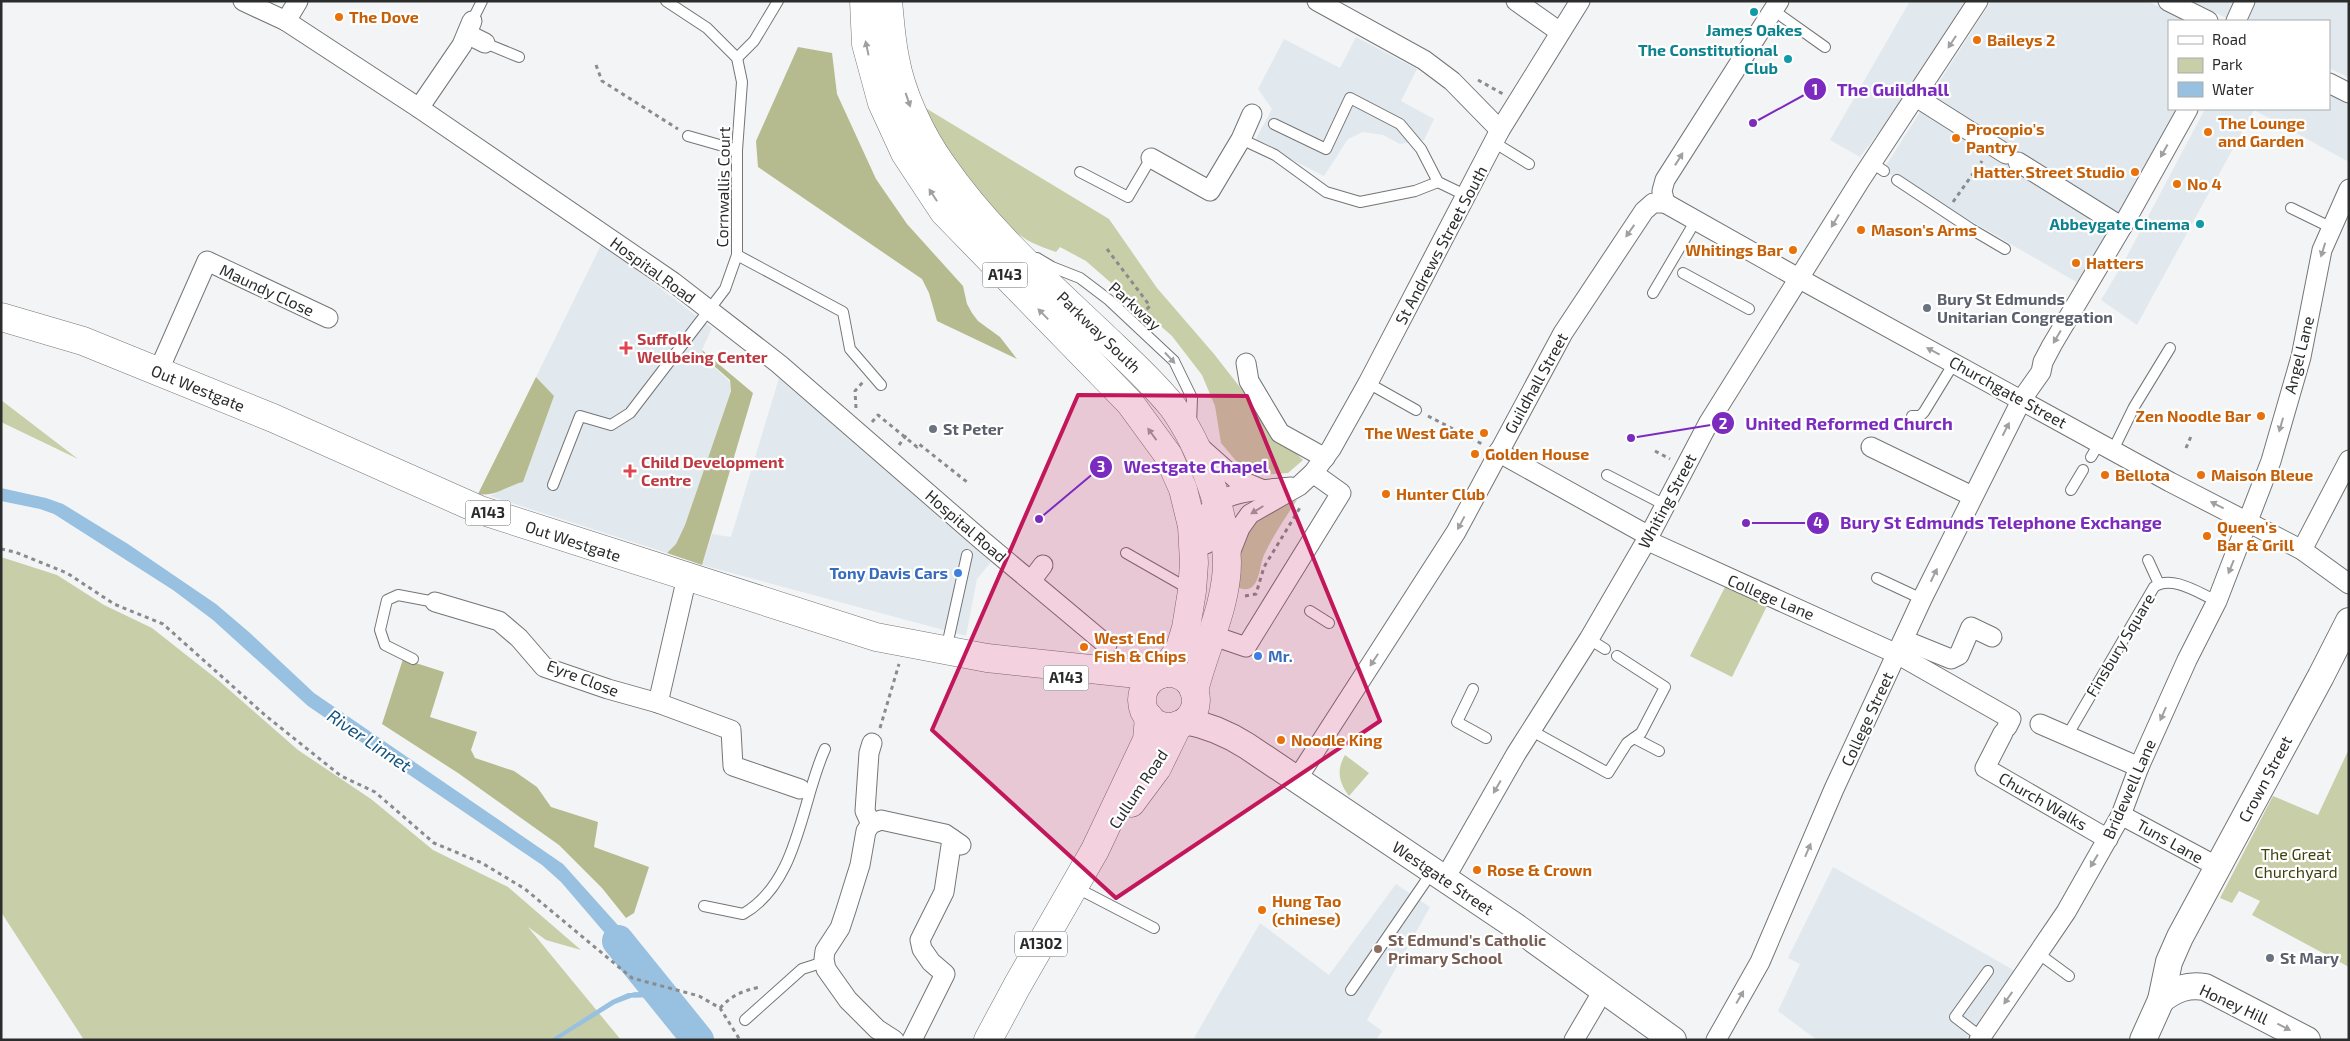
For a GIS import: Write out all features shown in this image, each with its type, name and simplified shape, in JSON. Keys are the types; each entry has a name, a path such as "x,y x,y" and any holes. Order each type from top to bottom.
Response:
{"main road":[{"name":"Parkway South","path":"864,1 866,44 882,103 905,153 944,212 1130,402 1168,455 1183,489 1192,526 1192,586 1186,628 1180,648 1159,675"},
{"name":"Parkway South","path":"888,1 895,59 909,106 940,164 975,209 1004,239 1149,380 1172,408 1190,437 1218,501 1227,563 1224,592 1188,710"},
{"name":"Out Westgate","path":"3,317 83,341 273,418 480,510 876,638 987,658 1159,675"},
{"name":"Out Westgate","path":"987,658 1046,674 1125,689 1134,694 1146,710"},
{"name":"A143","path":"1178,674 1191,684 1188,710 1162,725 1146,710 1145,687 1159,675 1178,674"},
{"name":"Cullum Road","path":"988,1040 1095,850 1146,740 1146,710"},
{"name":"Cullum Road","path":"1095,850 1157,768 1188,710"}],"street":[{"name":"Hospital Road","path":"243,1 286,21 419,108 618,244 709,311 779,364 1107,645"},
{"path":"286,21 298,1"},
{"path":"1317,1 1424,60 1452,81 1498,137"},
{"path":"1516,1 1560,32"},
{"name":"St Andrews Street South","path":"1227,563 1240,528 1250,514 1300,492 1319,465 1368,383 1498,137 1580,1"},
{"name":"Whiting Street","path":"1438,876 1513,752 1532,731 1589,639 1647,538 1709,422 1768,320 1800,279 1878,167 1916,98 1978,1"},
{"path":"2168,1 2206,20"},
{"path":"2236,20 2245,1"},
{"path":"1665,203 1662,191 1665,180 1776,6"},
{"path":"419,108 462,45 469,28 485,43"},
{"path":"2330,84 2349,93"},
{"path":"1916,98 2122,227"},
{"name":"College Street","path":"1716,1040 1760,962 1834,789 1972,496 2022,399 2041,372 2043,362 2052,345 2122,227 2187,110"},
{"path":"1151,158 1210,191 1252,114"},
{"name":"Angel Lane","path":"2249,522 2271,461 2301,357 2322,250 2349,189"},
{"name":"Guildhall Street","path":"1298,779 1456,532 1563,333 1644,211 1653,203 1665,203"},
{"name":"Churchgate Street","path":"1665,203 1800,279 2022,399 2102,450 2170,482 2302,550 2349,584"},
{"name":"Maundy Close","path":"158,372 207,261 328,318"},
{"path":"1211,635 1246,647 1285,595 1341,493 1319,465 1280,433 1248,382 1246,363"},
{"path":"1190,437 1235,478 1264,490"},
{"path":"1871,447 1972,496"},
{"name":"College Lane","path":"1498,452 1647,538 1901,647"},
{"path":"2302,550 2349,460"},
{"path":"1192,586 1207,559 1204,522 1218,501 1241,492 1264,490 1300,492"},
{"name":"Bridewell Lane","path":"1980,1038 2066,912 2121,815 2139,766 2187,660 2217,601 2249,522"},
{"path":"1031,581 1043,565"},
{"path":"658,703 687,577"},
{"name":"Eyre Close","path":"435,602 498,621 519,638 544,667 608,689 658,703 731,730 733,766 806,789"},
{"name":"Crown Street","path":"2143,1040 2161,1000 2169,962 2180,937 2349,621"},
{"path":"1901,647 1951,659 1958,655 1971,627 1992,637"},
{"name":"Church Walks","path":"1901,647 2011,719 1985,768 2108,839"},
{"name":"Westgate Street","path":"1188,710 1206,713 1234,738 1298,779 1604,989 1660,1036"},
{"path":"2040,724 2139,766"},
{"path":"871,824 865,811 869,753 872,744"},
{"name":"Tuns Lane","path":"2121,815 2218,867"},
{"path":"894,1040 877,1029 848,1000 826,969 824,962 825,951 840,928 846,910 860,865 866,832 871,824 881,820 920,827 944,834 957,842 944,892 920,940 922,950 931,962 945,974 912,1040"},
{"path":"2180,937 2186,968 2199,986"},
{"name":"Honey Hill","path":"2161,1000 2172,991 2194,985 2206,987 2307,1040"},
{"path":"1574,1040 1604,989"}],"lane":[{"path":"469,28 482,1"},
{"path":"666,1 707,28 737,58 754,41 778,1"},
{"path":"1776,6 1825,48"},
{"path":"485,43 519,57"},
{"name":"Cornwallis Court","path":"553,486 580,416 611,425 630,413 724,289 737,255 736,150 742,82 737,58"},
{"path":"1274,124 1326,149 1350,98 1400,124 1421,149 1438,182 1467,196"},
{"path":"688,136 736,150"},
{"path":"1498,137 1529,164"},
{"path":"1240,139 1274,155 1326,192 1360,202 1415,191 1438,182"},
{"path":"1080,172 1128,197 1151,158"},
{"path":"1897,180 2005,249"},
{"path":"2291,208 2332,228"},
{"path":"1653,293 1696,220"},
{"name":"Parkway","path":"1004,239 1052,267 1080,278 1133,322 1174,361 1192,398 1190,437"},
{"path":"737,255 843,312 850,350 881,385"},
{"path":"1683,273 1749,309"},
{"path":"2102,450 2134,407 2170,348"},
{"path":"1912,416 1920,416 1924,412 1954,362"},
{"path":"1368,383 1416,410"},
{"path":"2071,490 2083,470"},
{"path":"1607,475 1665,505"},
{"path":"1126,553 1192,586"},
{"path":"946,651 967,555"},
{"path":"2148,560 2159,584"},
{"path":"1877,578 1922,599"},
{"name":"Finsbury Square","path":"2067,736 2149,593 2159,584 2172,582 2217,601"},
{"path":"413,658 385,644 380,630 387,600 398,595 435,602"},
{"path":"1310,611 1329,623"},
{"path":"1589,639 1605,649"},
{"path":"1532,731 1608,773 1626,743 1641,733 1665,687 1617,656"},
{"path":"1474,690 1457,722 1486,738"},
{"path":"1634,738 1659,751"},
{"path":"704,906 743,914 757,906 775,881 795,846 806,789 825,749"},
{"path":"1351,990 1438,876"},
{"path":"1074,886 1154,928"},
{"path":"2038,954 2069,976"},
{"path":"745,1020 802,969 824,962"},
{"path":"1980,1038 1955,1017 1988,971"}],"path":[{"path":"596,65 602,81 688,136"},
{"path":"1946,212 2006,154"},
{"path":"1107,249 1150,306 1133,322"},
{"path":"1416,410 1498,452"},
{"path":"878,428 872,423 878,415 906,435 918,447 919,444 967,482"},
{"path":"2186,448 2192,434"},
{"path":"892,440 898,445 906,435"},
{"path":"1256,594 1264,567 1301,505 1300,492"},
{"path":"1,549 15,552 67,573 114,604 163,624 266,716 341,776 375,792 434,843 482,863 525,888 632,978 699,996 720,1008 740,1040"},
{"path":"872,744 878,735 905,644"}],"highlighted area":[{"path":"1078,395 1247,396 1380,721 1116,898 932,730"}],"shaded area":[{"path":"1910,1 1971,1 1905,98 1860,157 1830,140"},
{"path":"1991,1 2147,1 2188,20 2168,20 2168,110 2181,110 2078,283 1883,170"},
{"path":"2190,1 2240,1 2231,20"},
{"path":"2249,1 2349,1 2349,78 2330,68 2330,20 2242,20"},
{"path":"1356,37 1417,69 1401,101 1434,119 1424,140 1400,144 1383,135 1363,132 1348,139 1324,176 1255,141 1272,109 1258,89 1284,39 1340,68"},
{"path":"2330,94 2349,103 2349,162 2254,110 2330,110"},
{"path":"2204,110 2254,110 2137,325 2101,300 2125,260"},
{"path":"602,243 712,328 702,350 705,358 730,382 731,390 685,525 676,544 667,553 490,496 511,485 523,482 554,396 536,377"},
{"path":"779,378 991,562 977,579 966,636 702,565 712,534 731,537"},
{"path":"1833,867 2015,971 1965,1040 1817,1040 1778,1011 1800,964 1788,958"},
{"name":"St Edmund's Catholic Primary School","path":"1396,884 1430,907 1367,1020 1382,1031 1376,1040 1193,1040 1260,923 1329,975"}],"green space":[{"path":"798,47 832,53 837,94 876,179 907,224 963,286 967,304 978,321 1000,337 1017,359 937,321 929,293 922,279 758,167 756,141"},
{"path":"919,104 1109,219 1157,288 1214,354 1278,436 1303,460 1288,473 1259,475 1237,462 1221,443 1215,406 1202,375 1172,336 1086,261 1060,247 1056,252 1035,244 1008,226 993,212 964,177"},
{"path":"702,350 753,393 702,565 667,553 676,544 685,525 731,391 730,380 705,358"},
{"path":"536,377 554,396 523,482 496,493 478,494"},
{"path":"1,400 78,459 1,422"},
{"path":"1297,500 1268,548 1258,579 1254,585 1245,589 1236,586 1242,536 1267,510"},
{"path":"1,557 57,575 104,605 152,628 218,680 298,750 371,799 433,850 508,887 581,950 546,940 528,927 621,1040 84,1040 1,912"},
{"path":"1725,587 1767,606 1732,677 1690,656"},
{"path":"403,659 444,672 430,717 477,732 471,750 475,758 514,771 537,787 551,807 598,822 594,847 649,867 634,913 626,918 602,888 559,845 458,773 382,724"},
{"name":"The Great Churchyard","path":"2349,749 2349,967 2252,915 2260,901 2239,891 2232,903 2220,898 2273,796 2318,815"},
{"path":"1345,755 1369,773 1349,796 1340,776 1340,766"}],"water":[{"path":"1,488 46,498 63,504 128,544 216,604 314,693 563,864 668,981 640,974 561,882 542,865 308,706 213,620 173,590 54,514 40,509 1,501"},
{"path":"628,993 644,993 615,1004 557,1040 550,1040 612,1000"},
{"path":"644,993 674,1001 707,1040 689,1040 667,1011"}],"waterway":[{"name":"River Linnet","path":"618,941 698,1040"},
{"path":"634,995 659,994"}],"place":[{"name":"James Oakes","path":"1754,12"},
{"name":"The Dove","path":"339,17"},
{"name":"Baileys 2","path":"1977,40"},
{"name":"The Constitutional Club","path":"1788,59"},
{"name":"The Guildhall","path":"1753,123"},
{"name":"The Lounge and Garden","path":"2208,132"},
{"name":"Procopio's Pantry","path":"1956,138"},
{"name":"Hatter Street Studio","path":"2135,172"},
{"name":"No 4","path":"2177,184"},
{"name":"Abbeygate Cinema","path":"2200,224"},
{"name":"Mason's Arms","path":"1861,230"},
{"name":"Whitings Bar","path":"1793,250"},
{"name":"Hatters","path":"2076,263"},
{"name":"Bury St Edmunds Unitarian Congregation","path":"1927,308"},
{"name":"Suffolk Wellbeing Center","path":"626,348"},
{"name":"Zen Noodle Bar","path":"2261,416"},
{"name":"St Peter","path":"933,429"},
{"name":"The West Gate","path":"1484,433"},
{"name":"United Reformed Church","path":"1631,438"},
{"name":"Golden House","path":"1475,454"},
{"name":"Child Development Centre","path":"630,471"},
{"name":"Bellota","path":"2105,475"},
{"name":"Maison Bleue","path":"2201,475"},
{"name":"Hunter Club","path":"1386,494"},
{"name":"Westgate Chapel","path":"1039,519"},
{"name":"Bury St Edmunds Telephone Exchange","path":"1746,523"},
{"name":"Queen's Bar & Grill","path":"2207,536"},
{"name":"Tony Davis Cars","path":"958,573"},
{"name":"West End Fish & Chips","path":"1084,647"},
{"name":"Mr.","path":"1258,656"},
{"name":"Noodle King","path":"1281,740"},
{"name":"Rose & Crown","path":"1477,870"},
{"name":"Hung Tao (chinese)","path":"1262,910"},
{"name":"St Edmund's Catholic Primary School","path":"1378,949"},
{"name":"St Mary","path":"2270,958"}]}
